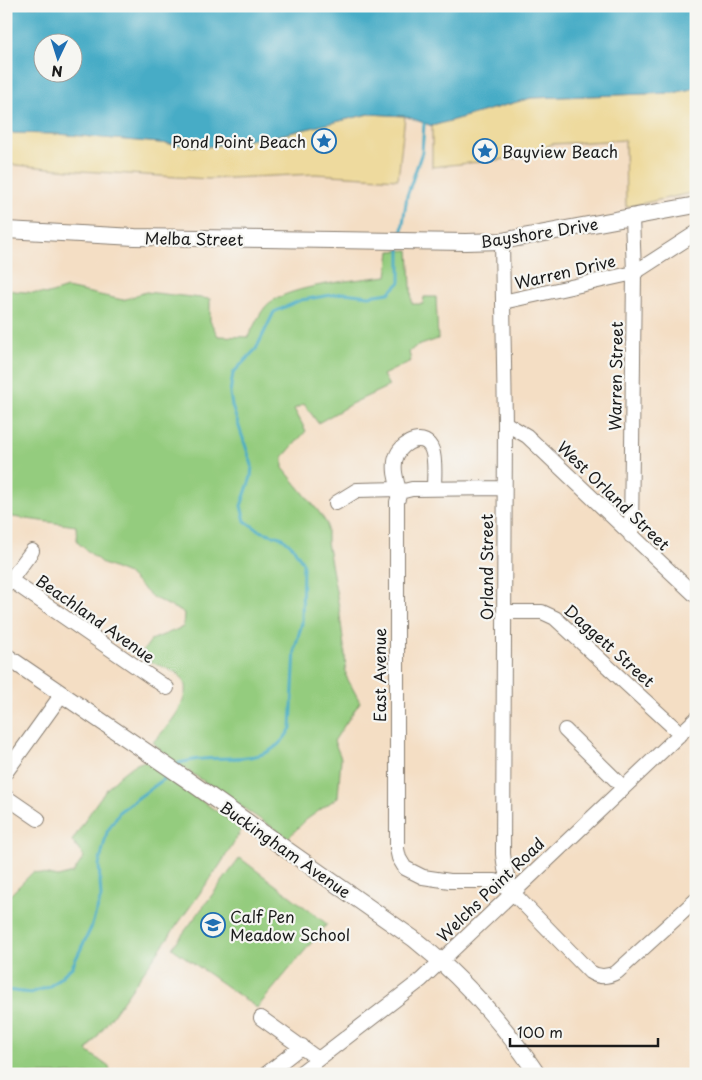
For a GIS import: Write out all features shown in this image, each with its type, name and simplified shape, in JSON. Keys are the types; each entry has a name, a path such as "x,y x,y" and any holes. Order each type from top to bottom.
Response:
{"main road":[{"name":"Bayshore Drive","path":"384,241 502,241 696,205"},
{"name":"Melba Street","path":"6,230 126,236 384,241"},
{"name":"Buckingham Avenue","path":"6,656 162,762 388,921 440,961 471,991 493,1016 537,1074"}],"street":[{"name":"Warren Street","path":"631,536 634,273 632,217"},
{"path":"634,273 696,233"},
{"name":"Orland Street","path":"502,241 505,423 503,854 507,879 512,892"},
{"name":"Warren Drive","path":"503,302 634,273"},
{"name":"West Orland Street","path":"505,423 527,436 696,596"},
{"path":"400,490 396,476 396,456 405,445 419,440 425,440 430,444 433,451 434,488"},
{"path":"336,503 357,490 504,488"},
{"name":"East Avenue","path":"400,490 397,502 397,849 399,858 405,868 423,877 450,881 495,881 512,892"},
{"path":"8,581 32,551"},
{"name":"Beachland Avenue","path":"8,581 167,688"},
{"name":"Daggett Street","path":"504,612 542,612 555,618 681,734"},
{"path":"6,772 62,694"},
{"name":"Welchs Point Road","path":"299,1074 408,990 696,719"},
{"path":"565,730 623,787"},
{"path":"6,797 38,819"},
{"path":"512,892 590,972 600,976 608,976 619,970 696,900"},
{"path":"262,1018 318,1059"},
{"path":"266,1074 302,1046"}],"green space":[{"path":"409,250 412,304 423,304 424,297 436,297 438,339 415,347 409,352 411,361 383,375 389,386 353,403 318,423 304,404 294,409 306,431 283,457 283,468 327,524 327,542 339,607 346,676 360,702 334,741 341,758 338,797 306,820 288,838 166,756 153,742 172,720 183,701 184,683 176,673 139,657 151,640 183,627 184,613 152,597 128,574 103,564 77,542 76,526 6,516 6,289 49,294 67,288 123,300 146,292 210,299 210,321 218,336 248,337 265,307 278,298 292,292 324,284 387,276 390,251"},
{"path":"145,761 242,829 220,865 87,1051 109,1067 110,1071 108,1074 6,1074 6,899 33,872 58,877 73,873 84,857 72,841 86,818 112,783 133,766"},
{"path":"240,858 327,924 257,1008 172,948"}],"sand":[{"name":"Bayview Beach","path":"696,88 696,192 626,207 625,140 552,144 525,157 432,167 432,126 531,98 673,93"},
{"name":"Pond Point Beach","path":"369,114 405,116 398,179 315,174 209,179 6,164 6,133 58,134 206,147 285,134"}],"water":[{"path":"6,6 696,6 696,88 673,93 531,98 432,126 405,116 369,114 285,134 206,147 58,134 6,133"}],"waterway":[{"path":"401,237 407,196 422,152 424,124"},
{"path":"176,767 179,763 196,759 241,758 263,754 283,740 291,728 295,648 302,623 303,563 293,547 283,538 260,531 245,521 241,506 251,477 252,465 232,406 230,393 233,373 256,349 274,312 301,300 344,293 369,296 389,293 400,282 400,246"},
{"path":"6,990 30,993 49,987 72,967 91,928 101,897 99,865 107,832 120,811 171,774"}],"place":[{"name":"Pond Point Beach","path":"324,141"},
{"name":"Bayview Beach","path":"485,151"},
{"name":"Calf Pen Meadow School","path":"213,925"}]}
